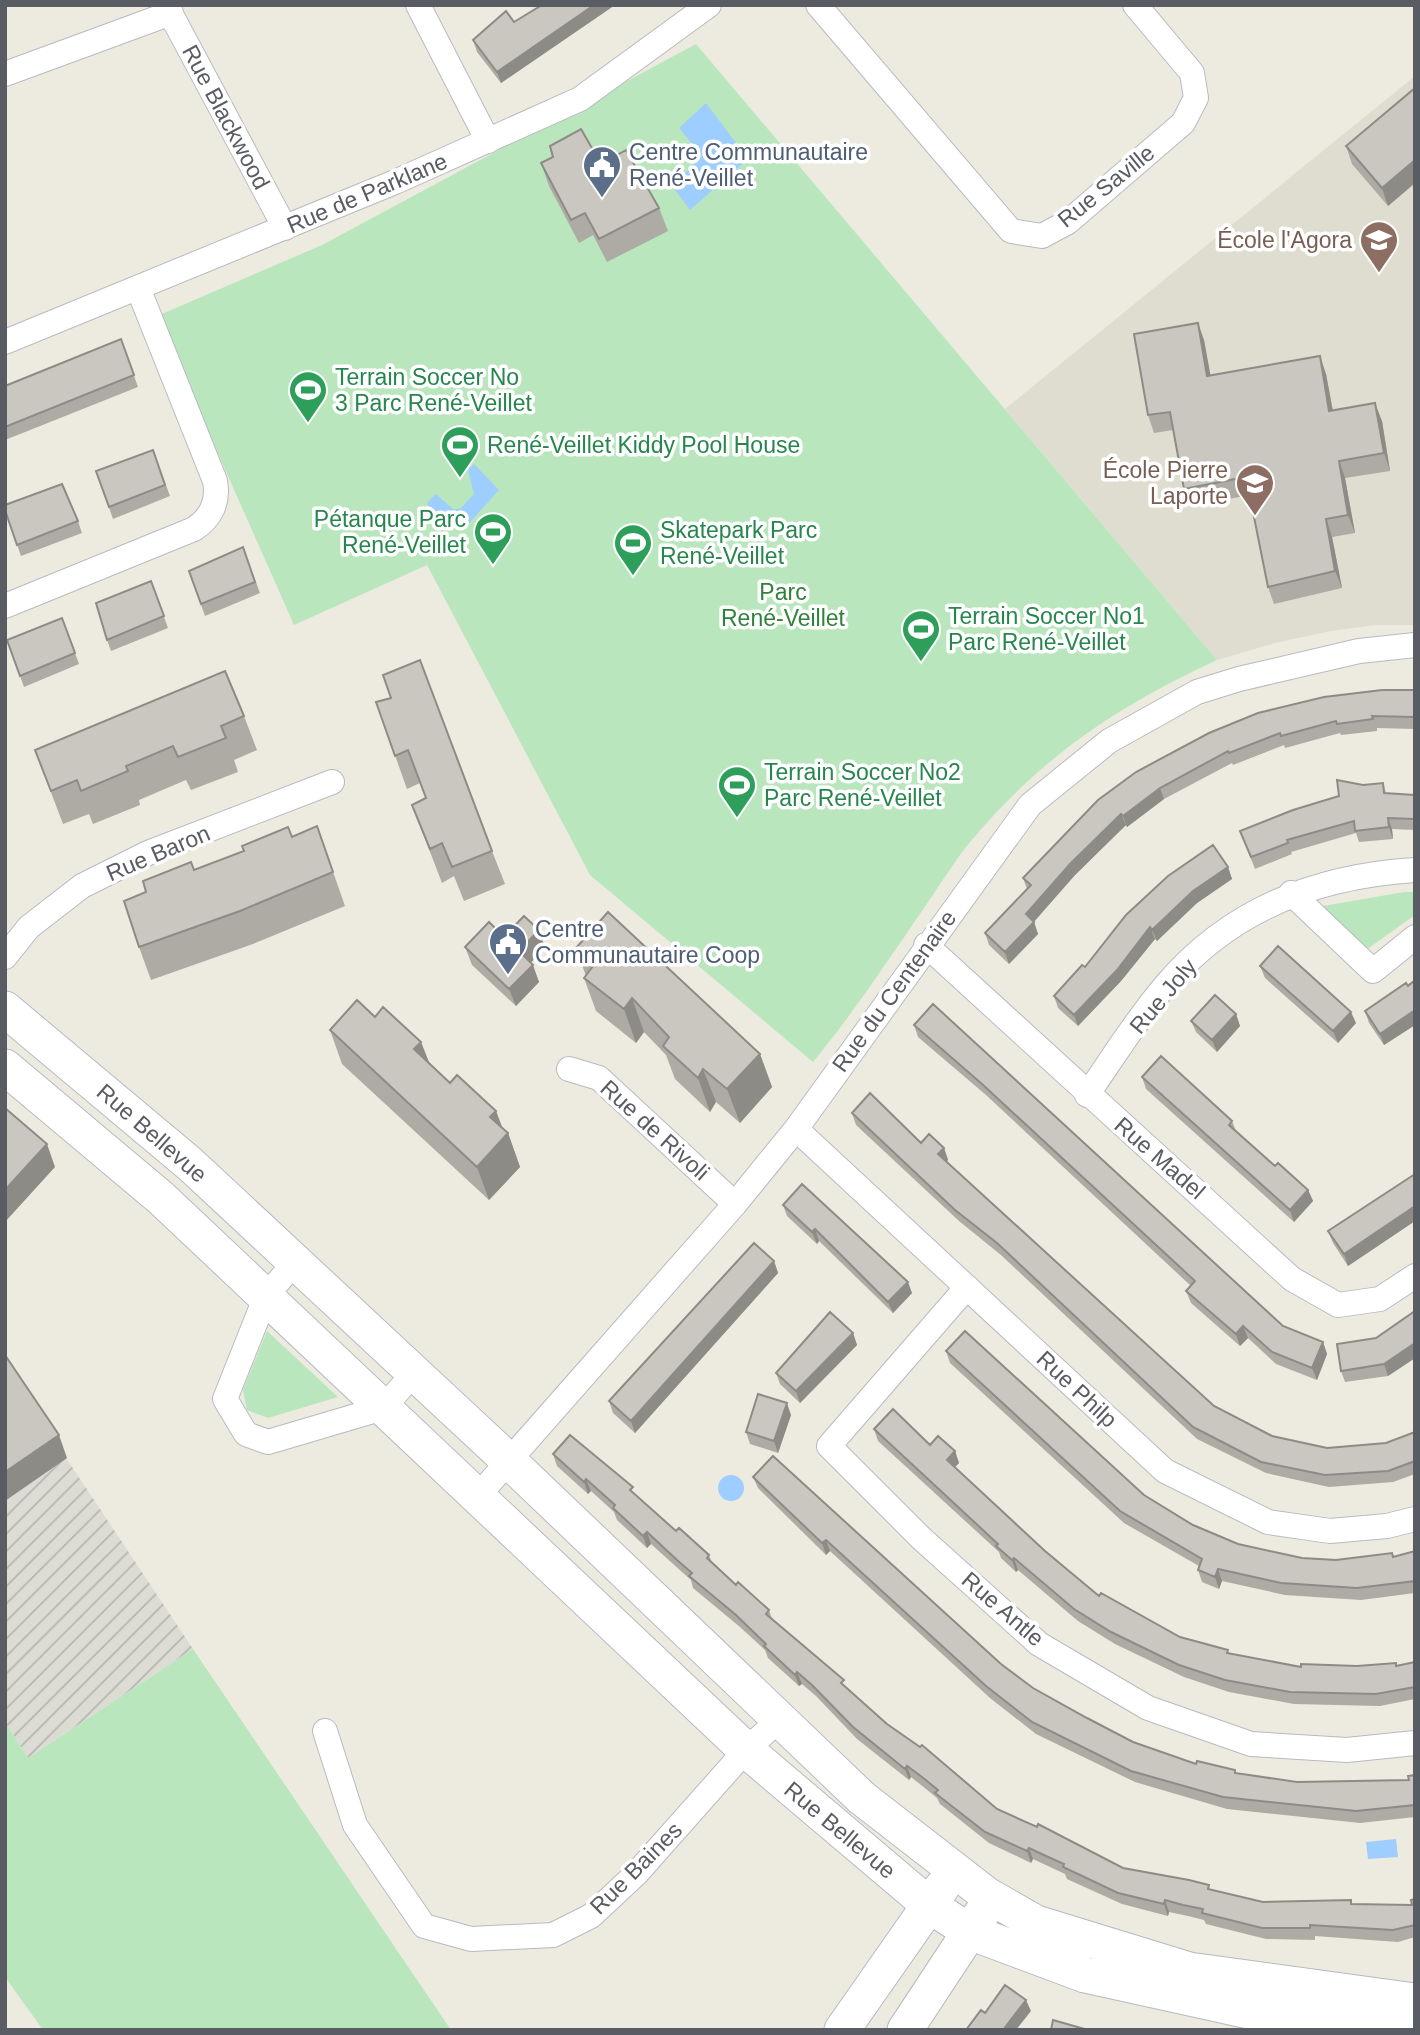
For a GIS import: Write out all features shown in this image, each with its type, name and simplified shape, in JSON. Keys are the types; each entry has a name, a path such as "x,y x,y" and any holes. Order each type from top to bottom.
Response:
{"street":[{"path":"418,5 488,141"},
{"name":"Rue de Parklane","path":"5,342 285,228 580,99 709,5"},
{"name":"Rue Saville","path":"818,5 1011,231 1042,236 1068,222 1183,123 1196,98 1192,72 1135,5"},
{"path":"5,74 169,9"},
{"name":"Rue Blackwood","path":"169,9 285,228"},
{"path":"5,606 194,529 212,511 216,496 215,481 138,288"},
{"name":"Rue du Centenaire","path":"477,1497 735,1204 796,1129 1030,805 1109,741 1197,692 1239,678 1359,651 1415,645"},
{"name":"Rue Baron","path":"5,957 29,927 82,886 148,853 332,782"},
{"name":"Rue Joly","path":"1087,1095 1165,985 1213,942 1255,911 1291,893 1364,873 1415,870"},
{"path":"1291,893 1373,971 1415,937"},
{"name":"Rue Madel","path":"926,946 1087,1095 1227,1217 1292,1279 1338,1305 1380,1299 1415,1276"},
{"name":"Rue Bellevue","path":"5,1009 190,1164 509,1461 862,1797 992,1898 1036,1923 1189,1970 1415,2026"},
{"name":"Rue Bellevue","path":"5,1067 161,1198 746,1750 929,1905 970,1932 1085,1975 1262,2014 1368,2016 1415,2001"},
{"name":"Rue de Rivoli","path":"569,1069 599,1078 735,1204"},
{"name":"Rue Philp","path":"796,1129 1165,1471 1268,1522 1330,1531 1387,1526 1415,1518"},
{"path":"295,1262 266,1296 225,1399 246,1434 268,1442 383,1408 414,1373"},
{"name":"Rue Antle","path":"967,1287 829,1446 921,1538 1040,1644 1148,1709 1251,1744 1347,1751 1415,1743"},
{"name":"Rue Baines","path":"325,1731 355,1825 424,1926 471,1939 553,1935 591,1916 636,1874 746,1750 780,1718"},
{"path":"842,2030 955,1870"},
{"path":"905,2030 992,1898"},
{"name":"Rue Bellevue","path":"1368,2016 1415,1987"}],"shaded area":[{"name":"École Pierre Laporte","path":"1415,76 1415,625 1377,625 1331,631 1279,642 1217,660 1005,409"},
{"path":"5,1366 193,1649 28,1758 5,1722"}],"green space":[{"name":"Parc René-Veillet","path":"696,44 1217,660 1114,715 1025,783 971,841 813,1062 590,875 427,565 294,625 157,316 322,245"},
{"path":"1415,892 1415,915 1366,950 1323,906"},
{"path":"267,1331 338,1397 268,1418 247,1410 243,1390"},
{"path":"193,1649 451,2030 43,2030 5,1977 5,1722 28,1758"}],"water":[{"path":"706,103 748,159 690,210 672,186 702,156 679,128"},
{"path":"474,464 499,490 463,530 442,521 427,503 436,494 453,509 460,509 474,494 468,470"},
{"path":"731,1475 740,1479 744,1488 740,1497 731,1501 722,1497 718,1488 722,1479"},
{"path":"1396,1839 1398,1857 1368,1859 1366,1842"}],"building":[{"path":"542,5 594,5 497,72 473,40 506,11 514,22"},
{"path":"1415,88 1415,160 1382,188 1346,146"},
{"name":"Centre Communautaire René-Veillet","path":"581,129 601,164 626,150 659,208 599,239 585,213 571,220 541,163 553,157 550,146"},
{"name":"École Pierre Laporte","path":"1198,323 1207,376 1320,356 1329,411 1375,403 1384,453 1339,461 1348,515 1326,519 1335,571 1268,587 1246,477 1184,489 1170,412 1148,415 1134,334"},
{"path":"121,339 134,375 5,427 5,386"},
{"path":"153,450 165,485 109,507 96,471"},
{"path":"62,484 78,521 17,545 5,505"},
{"path":"243,547 255,582 201,604 189,571"},
{"path":"151,581 164,616 107,640 96,603"},
{"path":"62,618 75,653 20,676 7,640"},
{"path":"420,660 492,851 452,867 442,843 430,849 412,805 426,798 408,750 395,756 376,702 391,698 383,675"},
{"path":"225,671 244,716 221,726 226,738 178,757 173,746 126,766 128,771 81,791 77,780 51,791 35,750"},
{"path":"1382,690 1415,690 1415,717 1372,716 1373,719 1337,724 1336,721 1281,736 1280,733 1229,753 1228,751 1160,788 1123,816 1121,814 1070,864 1026,914 1034,922 1005,952 985,933 1031,885 1023,878 1098,800 1136,772 1209,733 1258,713 1324,697"},
{"path":"1337,780 1363,785 1383,783 1384,793 1415,795 1415,819 1388,818 1389,827 1355,831 1354,821 1287,840 1288,843 1251,857 1240,831 1293,810 1339,796"},
{"path":"317,826 333,872 240,911 139,947 124,901 146,892 143,881 191,862 194,870 244,851 242,846 288,827 292,837"},
{"path":"1213,845 1228,867 1193,891 1152,930 1150,927 1117,970 1074,1015 1054,996 1082,965 1085,967 1126,915 1168,876"},
{"path":"608,912 760,1054 727,1089 703,1069 698,1078 663,1046 669,1037 632,998 624,1009 584,978 593,966 576,948"},
{"path":"524,916 539,930 519,951 533,965 509,989 465,947 489,922 504,937"},
{"path":"1278,946 1351,1012 1333,1031 1260,966"},
{"path":"1415,980 1415,1010 1380,1034 1365,1011 1406,983 1408,986"},
{"path":"1215,995 1236,1014 1212,1040 1191,1021"},
{"path":"357,1000 375,1017 383,1007 421,1042 414,1049 450,1083 457,1075 496,1111 490,1117 508,1133 477,1167 330,1030"},
{"path":"933,1004 1283,1326 1323,1342 1312,1368 1272,1352 1243,1326 1236,1334 1186,1291 1195,1281 982,1084 914,1025"},
{"path":"1161,1056 1232,1121 1229,1125 1275,1166 1278,1163 1308,1190 1290,1210 1142,1077"},
{"path":"870,1093 921,1143 929,1134 944,1148 938,1154 1214,1406 1272,1436 1327,1448 1386,1443 1415,1432 1415,1461 1388,1471 1325,1475 1261,1462 1193,1427 997,1243 955,1210 852,1113"},
{"path":"5,1108 47,1144 5,1190"},
{"path":"1415,1174 1415,1206 1344,1254 1328,1231"},
{"path":"802,1184 908,1282 888,1302 815,1229 812,1232 783,1205"},
{"path":"754,1243 774,1261 631,1421 609,1401"},
{"path":"1415,1311 1415,1343 1384,1364 1341,1371 1337,1344 1376,1338"},
{"path":"830,1312 853,1333 796,1391 776,1373"},
{"path":"965,1331 1144,1495 1193,1525 1238,1544 1302,1558 1336,1560 1392,1553 1393,1557 1415,1551 1415,1581 1357,1588 1281,1583 1218,1569 1215,1577 1198,1570 1202,1559 1120,1511 946,1351"},
{"path":"5,1355 59,1435 5,1472"},
{"path":"758,1394 787,1403 774,1441 746,1432"},
{"path":"893,1409 930,1445 938,1436 955,1451 947,1460 1045,1551 1099,1596 1101,1593 1180,1637 1228,1650 1227,1653 1301,1667 1301,1664 1357,1666 1396,1663 1396,1666 1415,1662 1415,1687 1376,1694 1290,1692 1225,1680 1179,1665 1111,1632 1074,1609 1014,1558 1012,1560 874,1429"},
{"path":"570,1435 633,1487 630,1490 676,1531 679,1528 709,1555 707,1558 769,1610 766,1614 844,1680 841,1683 887,1724 920,1747 922,1745 997,1809 1037,1827 1038,1824 1123,1868 1189,1880 1209,1885 1208,1889 1263,1902 1351,1900 1351,1904 1412,1905 1411,1900 1415,1899 1415,1925 1393,1930 1310,1925 1310,1928 1262,1928 1202,1913 1203,1909 1165,1900 1164,1904 1118,1893 1063,1867 1064,1864 985,1832 935,1793 938,1790 922,1777 907,1766 905,1769 853,1727 812,1685 797,1672 795,1675 764,1646 766,1644 736,1615 689,1576 692,1573 647,1532 643,1536 613,1508 615,1505 553,1454"},
{"path":"773,1456 1001,1664 1033,1688 1087,1718 1133,1742 1196,1764 1197,1761 1235,1770 1235,1773 1297,1782 1409,1780 1408,1776 1415,1775 1415,1805 1356,1811 1223,1797 1131,1771 1032,1722 986,1686 826,1540 822,1543 753,1477"},
{"path":"1005,1985 1026,2000 1003,2030 966,2030 981,2010 985,2013"},
{"path":"1053,2020 1088,2030 1051,2030"}],"place":[{"name":"Centre Communautaire René-Veillet","path":"602,199"},
{"name":"École l'Agora","path":"1379,274"},
{"name":"Terrain Soccer No 3 Parc René-Veillet","path":"308,424"},
{"name":"René-Veillet Kiddy Pool House","path":"460,479"},
{"name":"École Pierre Laporte","path":"1255,517"},
{"name":"Pétanque Parc René-Veillet","path":"493,566"},
{"name":"Skatepark Parc René-Veillet","path":"633,577"},
{"name":"Terrain Soccer No1 Parc René-Veillet","path":"921,663"},
{"name":"Terrain Soccer No2 Parc René-Veillet","path":"737,819"},
{"name":"Centre Communautaire Coop","path":"508,976"}]}
